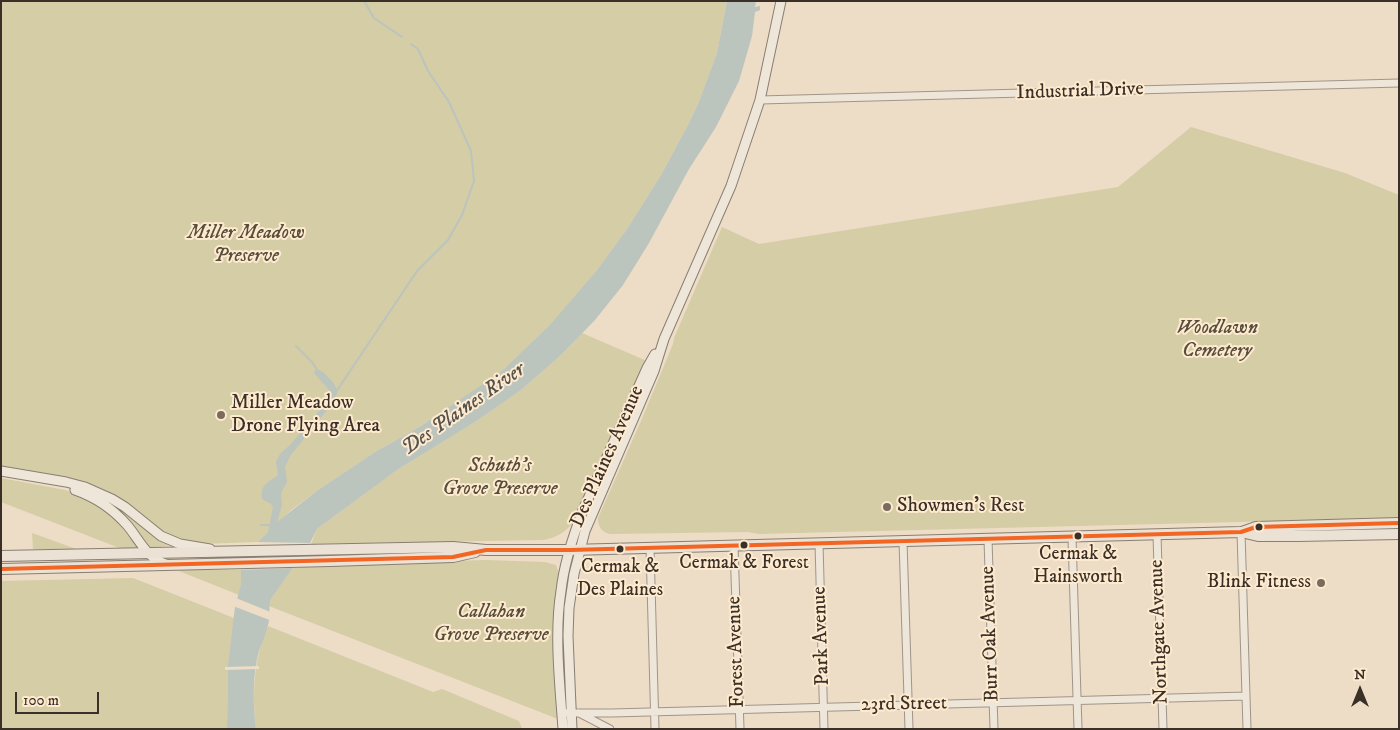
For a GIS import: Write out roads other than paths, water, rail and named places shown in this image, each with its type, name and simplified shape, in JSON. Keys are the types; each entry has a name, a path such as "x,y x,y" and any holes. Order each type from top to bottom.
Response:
{"main road":[{"name":"Des Plaines Avenue","path":"572,729 568,636 575,549 654,371 664,339 731,186 760,100 781,1"},
{"path":"1,471 85,487 125,507 153,531 170,540 180,544 222,551"},
{"path":"1,476 66,487 92,497 126,524 155,559 173,566"},
{"path":"1241,532 1256,527 1399,523"},
{"path":"1,556 453,547 486,550 650,548 1241,532 1258,536 1399,534"},
{"path":"1,569 173,566 453,557 486,550"},
{"name":"Des Plaines Avenue","path":"563,729 570,713"}],"street":[{"name":"Industrial Drive","path":"760,100 1399,83"},
{"path":"1241,532 1247,729"},
{"name":"Northgate Avenue","path":"1157,534 1163,729"},
{"path":"1072,537 1078,729"},
{"name":"Burr Oak Avenue","path":"988,539 994,729"},
{"path":"903,541 909,729"},
{"name":"Park Avenue","path":"819,543 824,729"},
{"name":"Forest Avenue","path":"734,546 740,729"},
{"path":"650,548 655,729"},
{"name":"23rd Street","path":"570,713 1246,696"},
{"path":"570,713 610,729"}],"water":[{"name":"Des Plaines River","path":"727,1 756,1 755,7 760,6 760,10 755,12 752,36 739,81 716,127 689,169 649,243 623,285 595,320 559,357 521,390 475,422 397,470 317,529 310,543 271,599 269,622 255,670 254,700 256,729 227,729 228,664 235,607 241,584 241,570 258,542 268,532 273,507 262,499 262,490 266,484 278,475 276,462 280,454 331,397 330,391 314,373 315,370 323,372 333,382 337,394 331,405 290,456 285,467 287,482 281,493 282,505 277,522 318,490 375,452 421,426 503,370 550,325 597,270 627,229 661,175 698,104 717,53"}],"waterway":[{"path":"364,1 374,18 402,37"},
{"path":"336,392 417,271 448,240 462,215 474,181 471,151 449,102 428,71 418,49 411,44"},
{"path":"296,346 312,362 317,370"},
{"path":"261,525 271,525"}],"place":[{"name":"Miller Meadow Drone Flying Area","path":"221,415"},
{"name":"Showmen's Rest","path":"887,507"},
{"name":"Cermak & Hainsworth","path":"1078,536"},
{"name":"Cermak & Forest","path":"744,545"},
{"name":"Cermak & Des Plaines","path":"620,549"},
{"name":"Blink Fitness","path":"1321,583"}],"park label":[{"name":"Miller Meadow Preserve","path":"246,246"},
{"name":"Woodlawn Cemetery","path":"1217,340"},
{"name":"Schuth's Grove Preserve","path":"500,478"},
{"name":"Callahan Grove Preserve","path":"491,624"}]}
